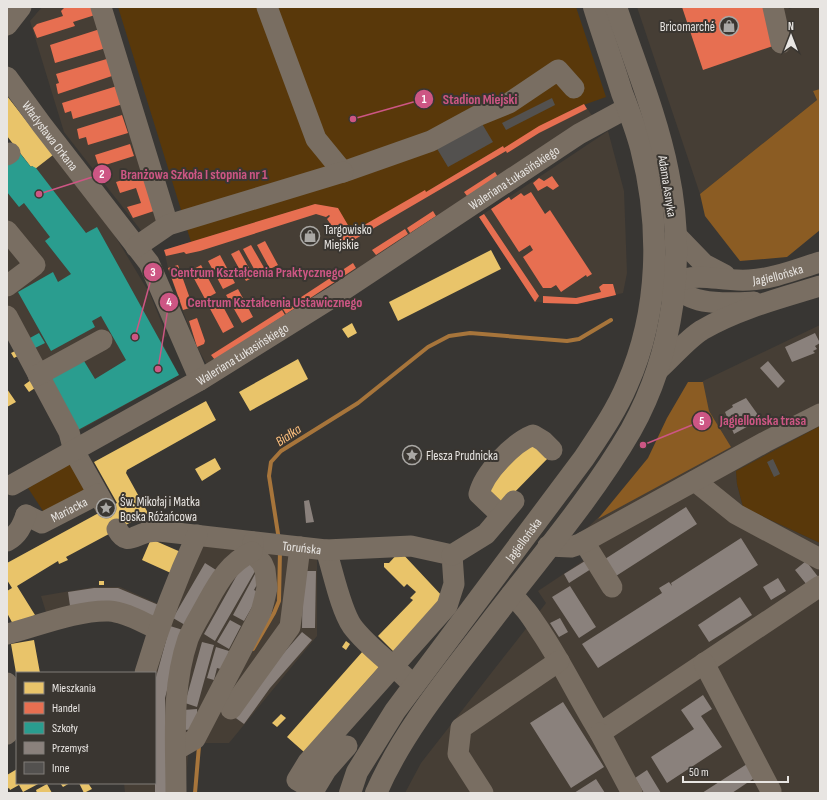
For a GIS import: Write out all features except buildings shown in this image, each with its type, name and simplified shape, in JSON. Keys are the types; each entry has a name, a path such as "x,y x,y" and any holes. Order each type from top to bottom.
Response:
{"main road":[{"name":"Adama Asnyka","path":"594,7 640,147 649,182 653,220 654,264 651,295"},
{"name":"Adama Asnyka","path":"616,7 662,148 671,189 675,234 674,281 671,318 657,372"},
{"name":"Jagiellońska","path":"350,793 357,772 379,736 414,686 601,433 617,406 636,363 643,339 651,295"},
{"name":"Jagiellońska","path":"376,793 384,775 407,734 619,449 631,429 657,372"}],"street":[{"path":"7,25 21,7"},
{"path":"101,7 168,225"},
{"path":"267,7 316,139 343,172"},
{"path":"773,7 782,43"},
{"path":"136,247 168,225 343,172 431,141 477,116 509,103 558,70 574,88"},
{"name":"Władysława Orkana","path":"7,77 149,263 200,380"},
{"name":"Waleriana Łukasińskiego","path":"10,483 74,451 200,380 333,297 579,134 627,108"},
{"path":"7,231 35,264 7,286"},
{"name":"Jagiellońska","path":"675,234 704,264 733,279"},
{"name":"Jagiellońska","path":"654,264 674,281 683,293 695,299 729,303 769,302"},
{"path":"811,265 814,288"},
{"name":"Jagiellońska","path":"651,295 674,281 687,277 699,276 749,280 770,277 811,265"},
{"name":"Jagiellońska","path":"657,372 701,331 727,318 769,302 814,288"},
{"name":"Mariacka","path":"7,316 69,432 74,451 102,501 42,523 26,514"},
{"path":"38,375 102,340"},
{"name":"Jagiellońska","path":"548,546 571,547 584,542 765,442 820,414"},
{"path":"326,550 411,546 452,555 486,534 507,508 478,494 481,486 494,467 524,439 533,435 543,441 552,450"},
{"path":"695,481 736,514 820,559"},
{"path":"7,541 12,538 21,528 26,514 10,483"},
{"name":"Toruńska","path":"117,529 122,536 131,539 146,532 159,531 197,535 257,546 296,546 326,550 346,614 352,626 365,641 394,666 414,686"},
{"path":"145,672 158,630 179,575 197,535"},
{"path":"584,542 612,587"},
{"path":"176,750 195,738 261,612 267,588 267,579 257,546 242,556 226,572 188,638 175,694 176,793"},
{"path":"231,709 290,627 296,546"},
{"path":"347,746 326,770 314,790 297,780 308,762 447,606 454,584 452,555"},
{"path":"600,733 820,586"},
{"path":"511,595 523,605 559,661 632,793"},
{"path":"7,634 76,615 110,611 134,618 158,630"},
{"path":"483,793 458,754 461,728 559,661"},
{"path":"704,664 771,791"},
{"path":"7,683 11,724 7,734"}],"shaded area":[{"path":"42,7 95,7 162,223 143,233 64,132 30,21"},
{"path":"118,7 576,7 606,97 575,108 504,148 503,146 426,192 352,232 337,208 315,204 191,242"},
{"path":"637,7 788,7 789,9 795,7 820,7 820,89 813,91 817,100 700,194"},
{"path":"820,89 820,230 787,257 740,261 705,216 700,194 817,100 813,91"},
{"name":"Targowisko Miejskie","path":"584,104 593,117 207,365 197,347 178,299 164,250 315,204 338,208 361,228 503,146 504,148"},
{"path":"608,131 624,191 627,273 623,293 577,304 535,302 479,217"},
{"path":"19,152 31,167 53,155 109,226 150,294 167,336 161,340 179,375 66,438 7,337 7,162"},
{"path":"820,325 820,426 736,471 737,484 743,507 820,543 820,793 405,793 421,763 546,603 538,591 586,559 586,529 646,472 703,381"},
{"path":"688,382 703,382 709,411 731,447 598,519 648,458 667,418"},
{"path":"820,426 820,543 743,507 737,484 736,471"},
{"path":"70,464 86,492 45,514 28,488"},
{"path":"189,543 317,555 317,636 229,743 189,743 185,793 125,793 124,784 156,784 156,672 138,672 146,634 110,617 50,625 41,596 94,587 120,587 161,605"}],"waterway":[{"name":"Białka","path":"279,540 269,476 271,462 281,451 358,403 428,347 449,336 470,333 567,341 579,339 611,320"},
{"name":"Białka","path":"253,649 274,613 279,601 280,550"},
{"name":"Białka","path":"195,793 199,746"}],"place":[{"name":"Bricomarché","path":"729,26"},
{"name":"Stadion Miejski","path":"353,119"},
{"name":"Branżowa Szkoła I stopnia nr 1","path":"39,194"},
{"name":"Targowisko Miejskie","path":"310,236"},
{"name":"Centrum Kształcenia Praktycznego","path":"135,337"},
{"name":"Centrum Kształcenia Ustawicznego","path":"158,369"},
{"name":"Jagiellońska trasa","path":"643,445"},
{"name":"Flesza Prudnicka","path":"412,455"},
{"name":"Św. Mikołaj i Matka Boska Różańcowa","path":"106,508"}]}
